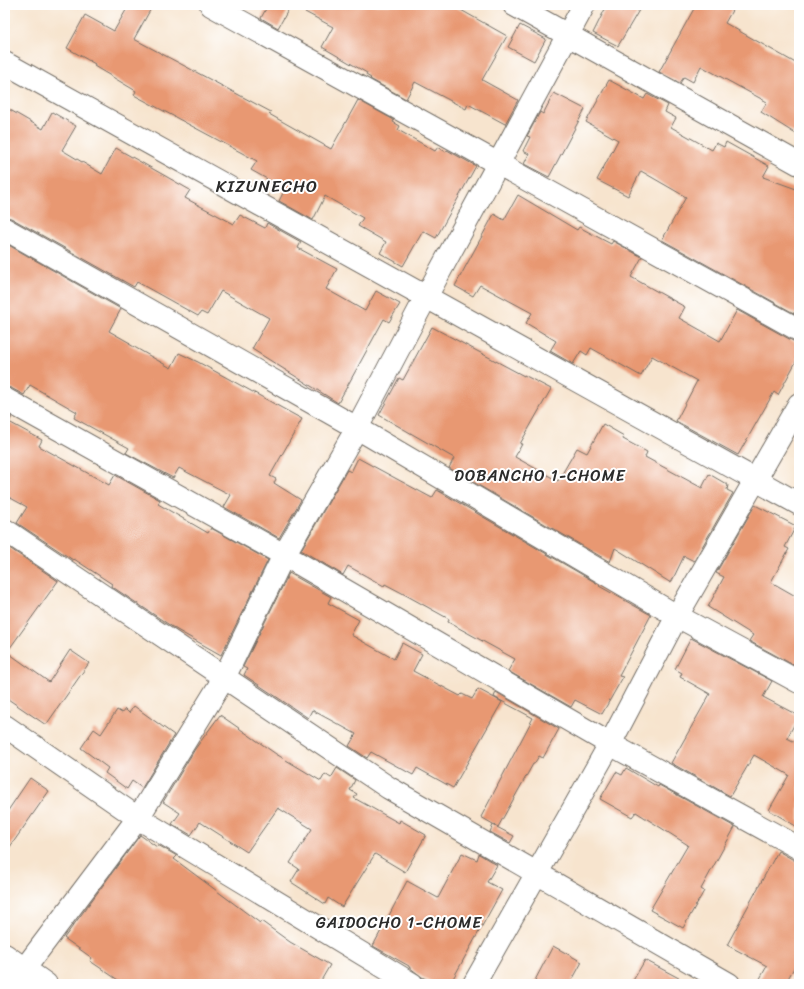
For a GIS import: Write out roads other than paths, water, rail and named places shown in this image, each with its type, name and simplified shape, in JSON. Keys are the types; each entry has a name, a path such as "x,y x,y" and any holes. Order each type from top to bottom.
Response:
{"street":[{"path":"211,5 799,330"},
{"path":"514,5 567,36 799,164"},
{"path":"18,976 138,818 224,678 284,555 357,428 426,296 584,5"},
{"path":"7,69 426,296 799,504"},
{"path":"5,229 357,428 677,616 799,682"},
{"path":"5,398 284,555 610,744 799,848"},
{"path":"474,984 610,744 677,616 799,404"},
{"path":"5,530 388,788 729,984"},
{"path":"5,726 138,818 412,984"},
{"path":"5,955 18,976 46,984"}],"district":[{"name":"KIZUNECHO","path":"267,186"},
{"name":"DOBANCHO 1-CHOME","path":"540,475"},
{"name":"GAIDOCHO 1-CHOME","path":"399,922"}]}
